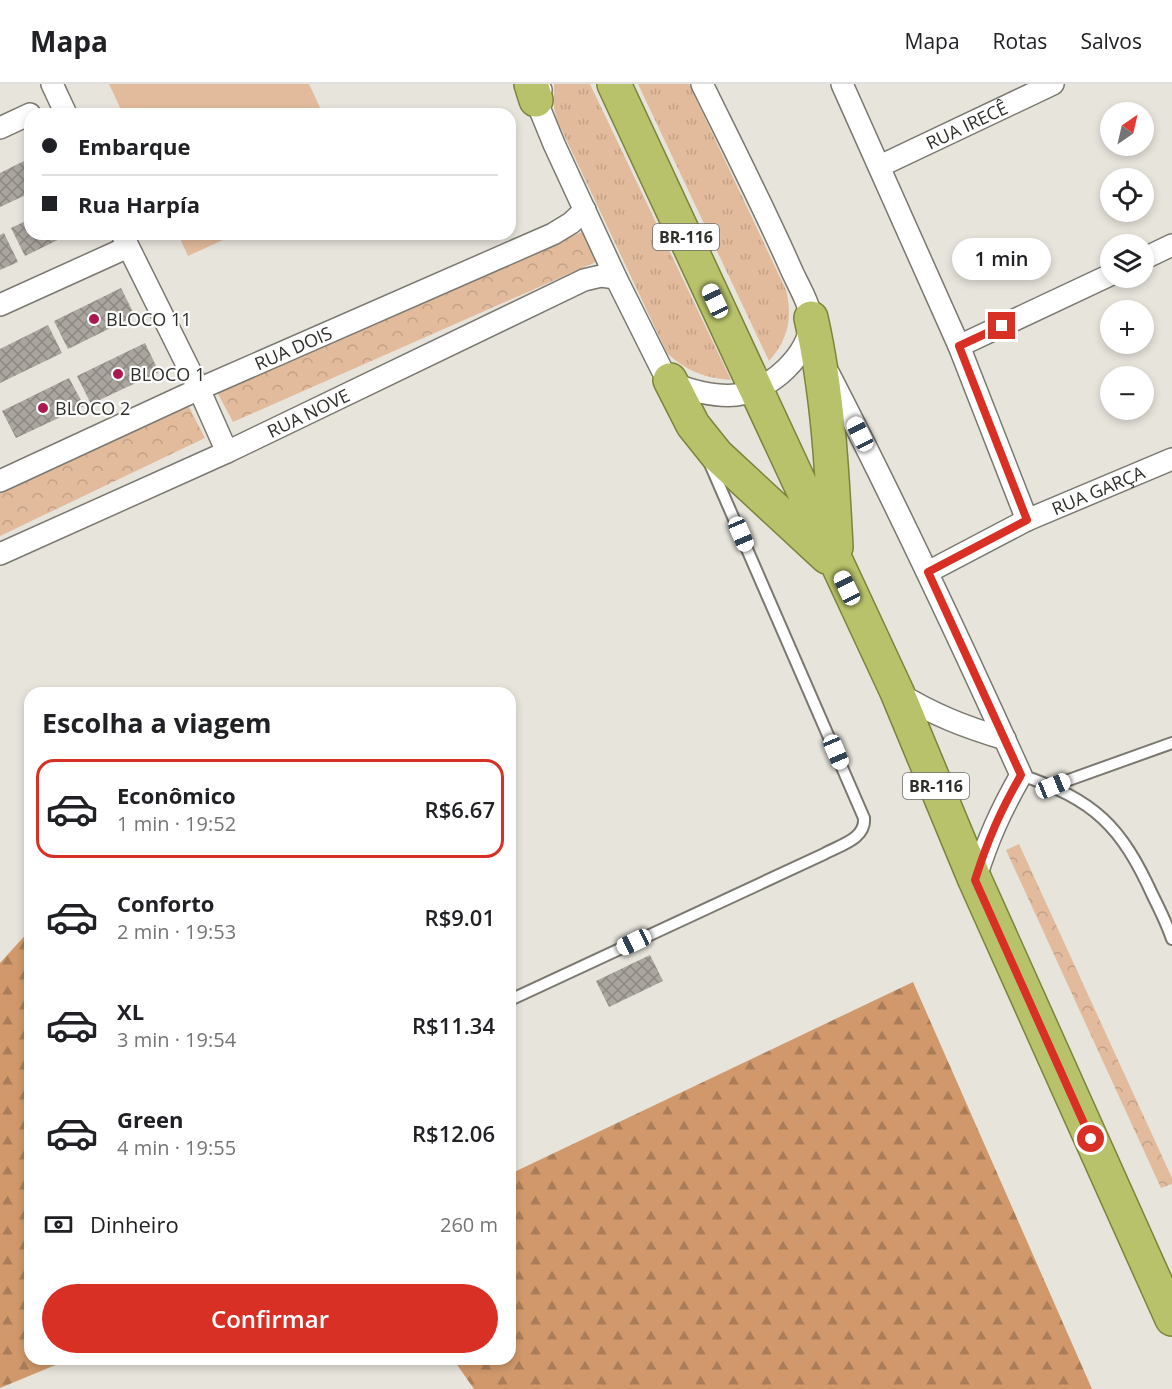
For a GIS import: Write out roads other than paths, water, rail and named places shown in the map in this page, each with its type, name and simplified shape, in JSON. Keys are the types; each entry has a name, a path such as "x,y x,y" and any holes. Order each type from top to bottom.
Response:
{"highway":[{"name":"BR-116","path":"614,84 897,692 975,880 1171,1313"},
{"path":"811,318 820,358 832,466 837,567"},
{"path":"670,380 693,425 717,455 837,567"}],"street":[{"path":"537,89 585,210 662,370 670,380 715,395 736,395 758,390 785,371 797,356 806,338 811,318 780,244 702,84"},
{"path":"842,84 959,346 1027,520"},
{"name":"RUA IRECÊ","path":"880,166 1053,84"},
{"path":"43,108 59,100"},
{"path":"0,128 24,117"},
{"name":"RUA DOIS","path":"0,482 199,389 553,234 572,223 585,210"},
{"path":"0,305 125,240 199,389 227,452"},
{"path":"1154,254 1172,245"},
{"name":"RUA NOVE","path":"0,554 227,452 584,280 601,276 616,278"},
{"path":"959,346 1100,280"},
{"path":"820,358 880,472 1021,775 1000,812 975,880"},
{"name":"RUA GARÇA","path":"928,572 1027,520 1172,459"},
{"path":"897,692 937,715 962,726 1005,739"}],"lane":[{"path":"516,997 824,854 858,836 865,825 860,807 693,425"},
{"path":"1053,786 1172,744"},
{"path":"1021,775 1053,786 1084,803 1114,827 1138,864 1172,939"}],"place":[{"name":"BLOCO 11","path":"94,319"},
{"name":"BLOCO 1","path":"118,374"},
{"name":"BLOCO 2","path":"43,408"}]}
